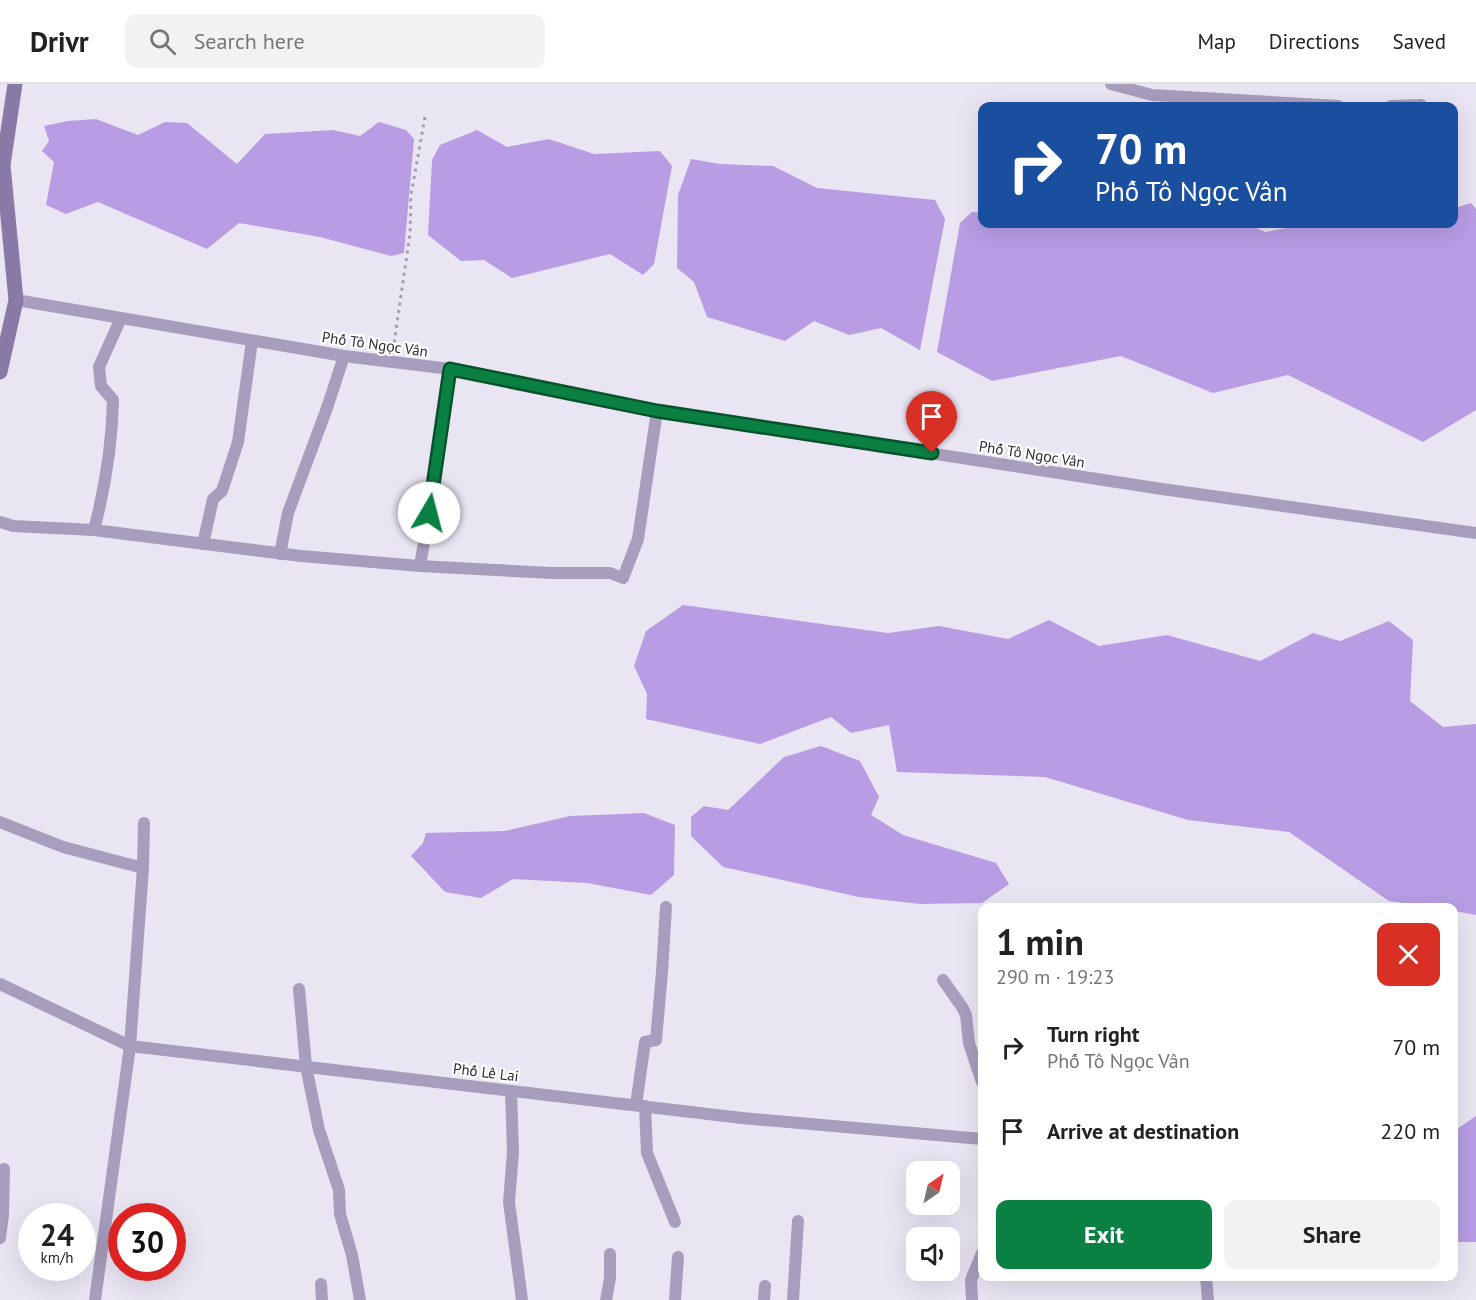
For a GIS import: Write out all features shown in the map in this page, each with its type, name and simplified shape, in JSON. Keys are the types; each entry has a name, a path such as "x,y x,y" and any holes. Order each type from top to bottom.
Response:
{"street":[{"path":"0,372 16,300 3,165 6,107 15,84"},
{"path":"1111,84 1152,95 1270,102"},
{"name":"Phố Tô Ngọc Vân","path":"16,300 344,356 450,369 657,411 1162,489 1476,533"},
{"path":"94,530 113,431 113,400 101,386 99,367 121,318"},
{"path":"203,544 213,499 222,491 238,442 252,340"},
{"path":"280,554 288,513 344,356"},
{"path":"420,566 450,369"},
{"path":"0,522 13,526 94,530 280,554 420,566 552,573 610,573 623,578 638,539 657,411"},
{"path":"0,822 63,847 143,868"},
{"path":"95,1300 130,1046 144,824"},
{"path":"666,907 656,1040 645,1042 639,1075 647,1154 675,1222"},
{"path":"943,980 966,1015 969,1043 978,1070"},
{"name":"Phố Lê Lai","path":"0,984 130,1046 742,1118 978,1139"},
{"path":"299,990 306,1066 319,1130 339,1190 340,1214 352,1255 360,1300"},
{"path":"511,1090 513,1152 509,1202 522,1300"},
{"path":"0,1238 4,1169"},
{"path":"793,1300 798,1221"},
{"path":"606,1300 610,1278 610,1254"},
{"path":"675,1300 678,1257"},
{"path":"972,1300 971,1280 978,1263"},
{"path":"1206,1281 1208,1300"},
{"path":"321,1284 322,1300"},
{"path":"764,1300 765,1286"}],"path":[{"path":"391,361 410,234 411,195 425,117"}],"shaded area":[{"path":"96,119 138,135 165,122 187,123 237,164 265,134 333,130 360,136 379,122 406,130 414,139 404,253 391,256 320,237 239,223 207,249 98,202 66,214 46,205 54,162 42,151 49,141 44,126"},
{"path":"477,130 507,147 549,139 594,154 660,151 672,166 654,264 643,275 610,254 512,278 484,260 461,261 428,235 432,160 440,145"},
{"path":"691,159 720,164 773,166 817,188 935,200 945,219 920,350 881,328 849,335 814,321 785,341 707,317 694,282 677,268 678,195"},
{"path":"1471,203 1476,209 1476,410 1423,442 1288,375 1213,393 1121,356 992,381 937,352 960,223 972,212 978,213 978,228 1256,228 1265,232 1287,228 1458,228 1458,207"},
{"path":"683,605 888,633 939,626 1008,639 1049,620 1099,646 1167,635 1260,661 1313,633 1340,641 1389,621 1413,640 1410,701 1443,727 1476,724 1476,915 1458,912 1458,903 1389,901 1289,832 1188,820 1045,777 897,772 889,725 851,733 831,717 760,744 646,719 647,694 634,666 646,631"},
{"path":"821,746 860,761 879,797 871,815 903,835 996,863 1009,884 982,903 920,904 859,897 723,867 691,836 691,817 704,806 728,810 784,757"},
{"path":"644,813 675,825 674,875 651,895 587,883 513,879 481,898 445,892 411,856 423,843 426,833 505,831 570,816"},
{"path":"1476,1116 1476,1242 1458,1242 1458,1128"}],"route":[{"path":"429,513 450,369 657,411 932,453"}]}
